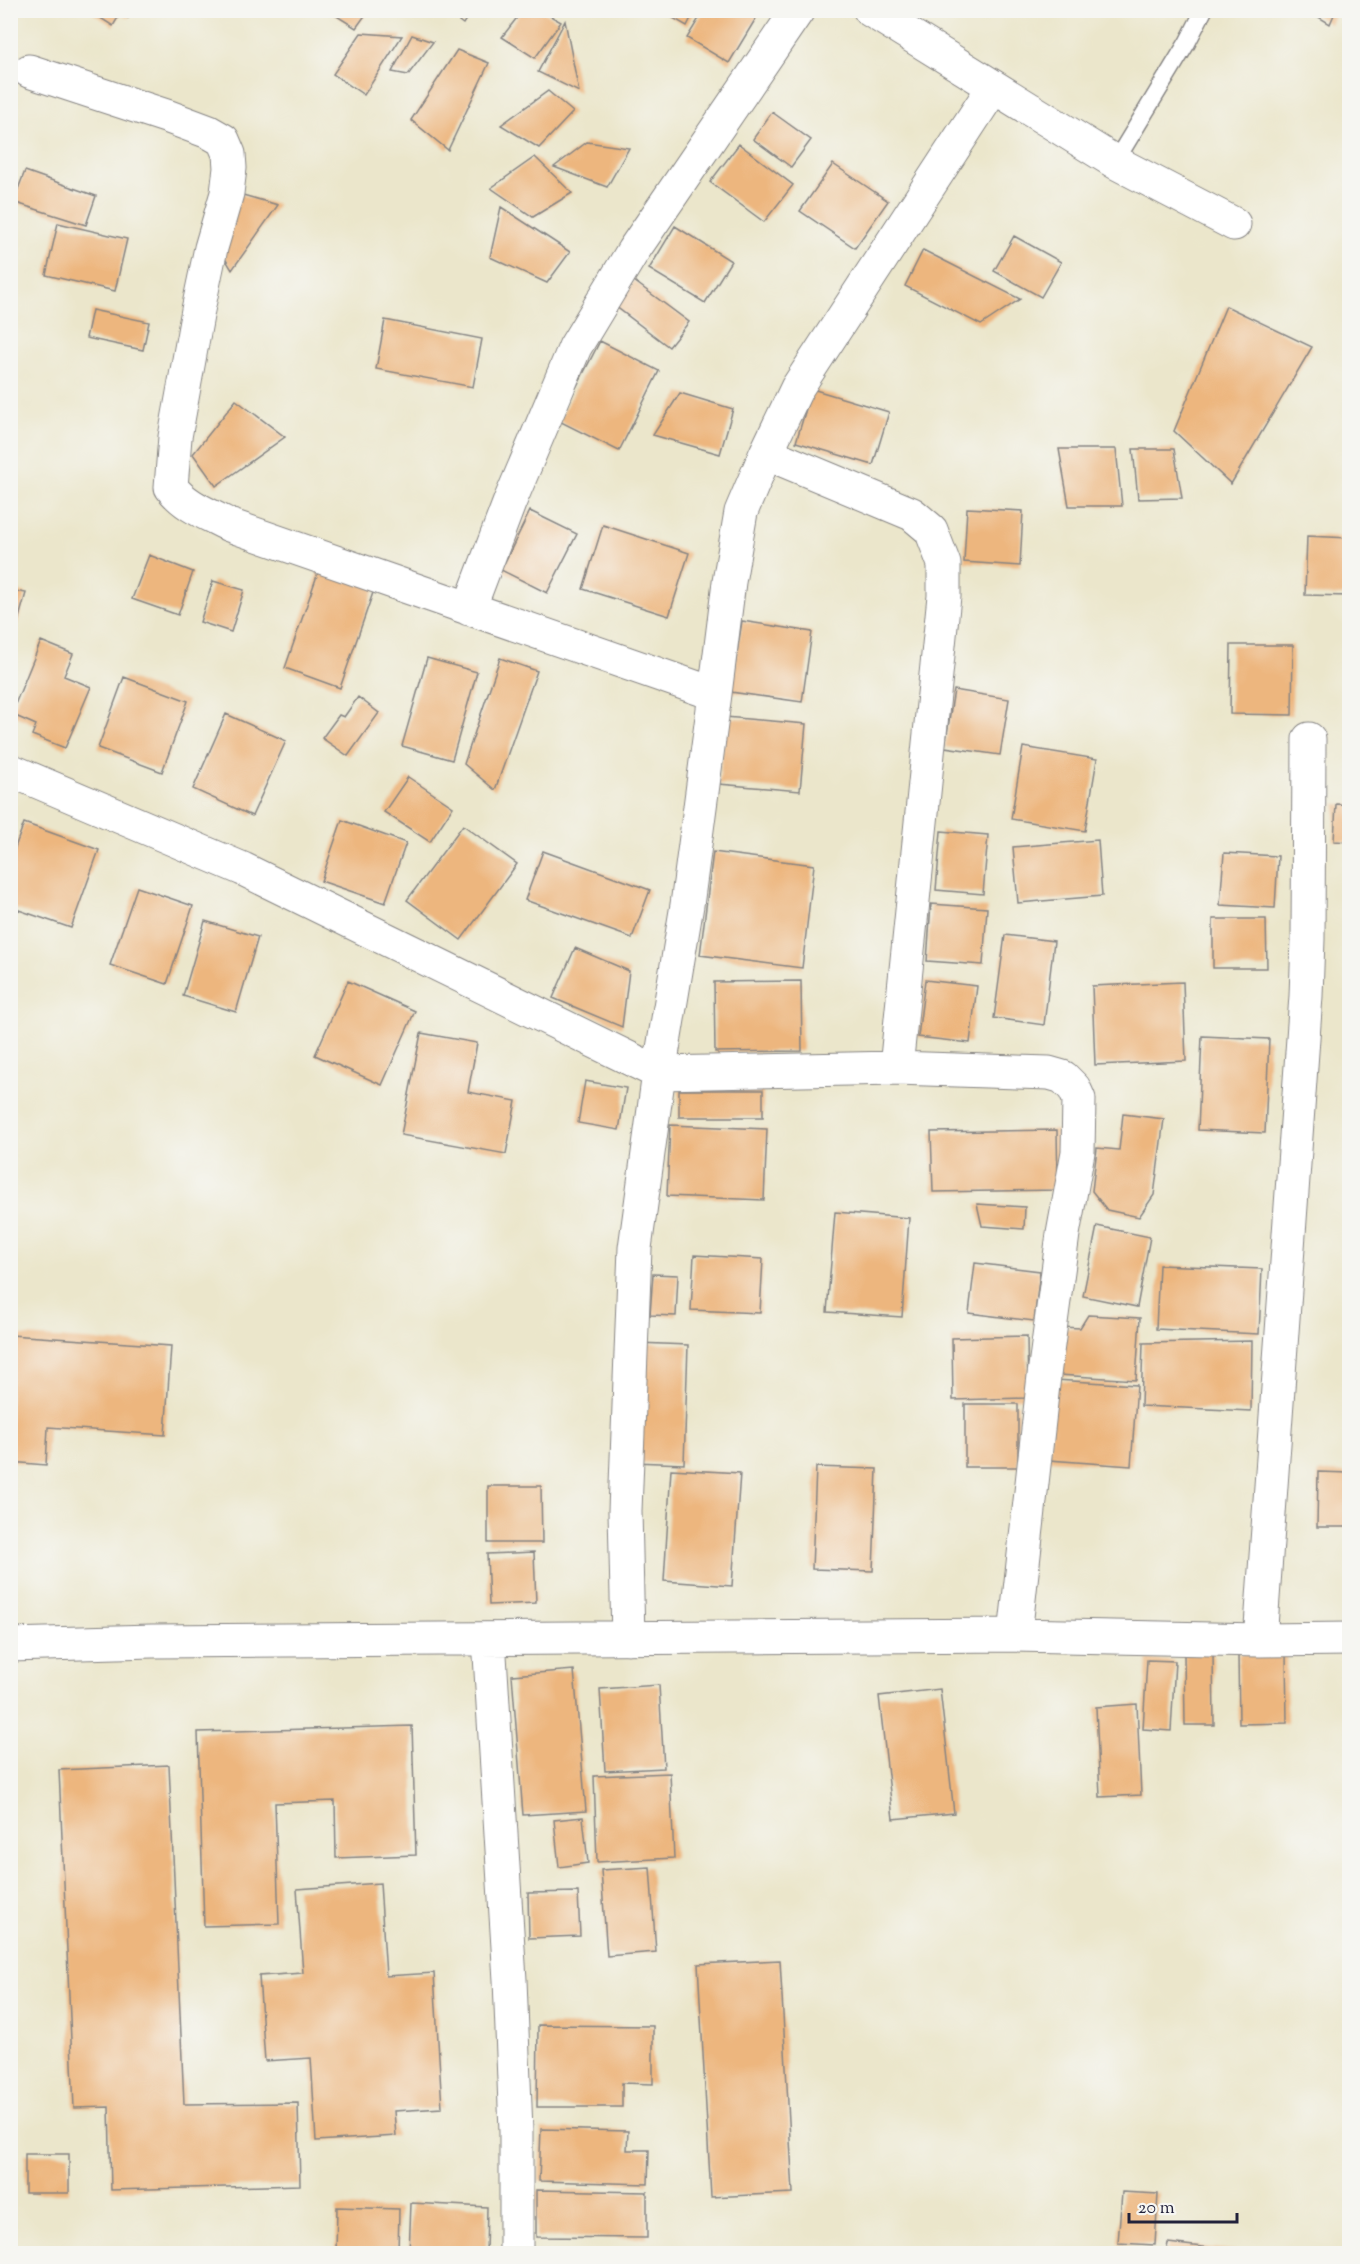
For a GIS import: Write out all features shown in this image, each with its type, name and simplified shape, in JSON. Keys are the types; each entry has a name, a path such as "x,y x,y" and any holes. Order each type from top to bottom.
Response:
{"street":[{"path":"469,609 510,501 575,347 633,251 798,10"},
{"path":"870,10 1115,162 1234,224"},
{"path":"29,71 209,132 223,140 229,153 231,168 227,194 209,258 176,437 171,487 177,496 191,506 229,525 715,694"},
{"path":"628,1638 625,1511 635,1248 659,1073 687,904 729,582 741,512 766,453 798,388 993,88"},
{"path":"766,453 912,514 932,530 944,564 944,596 896,1068"},
{"path":"1260,1640 1306,996 1310,739"},
{"path":"10,770 243,869 659,1073 896,1068 1049,1073 1063,1077 1074,1088 1079,1099 1078,1152 1063,1234 1044,1367 1015,1635"},
{"path":"10,1645 152,1641 1015,1635 1260,1640 1350,1639"},
{"path":"489,1639 510,1980 516,2131 516,2253"}],"lane":[{"path":"1115,162 1204,10"}],"building":[{"path":"88,10 132,10 128,18 120,14 113,26"},
{"path":"327,10 369,10 356,28"},
{"path":"444,10 472,10 463,24"},
{"path":"523,10 540,10 561,22 535,58 502,37"},
{"path":"659,10 695,10 687,26"},
{"path":"704,10 761,10 729,63 687,38"},
{"path":"905,10 923,10 918,18"},
{"path":"1307,10 1336,10 1330,24"},
{"path":"565,21 579,92 538,72"},
{"path":"361,33 402,36 364,95 333,74"},
{"path":"412,35 433,42 408,75 392,72"},
{"path":"457,50 489,63 448,150 411,120"},
{"path":"548,91 573,112 539,148 501,125"},
{"path":"772,112 811,140 791,167 753,139"},
{"path":"587,142 629,148 607,187 554,167"},
{"path":"739,144 793,185 764,222 710,182"},
{"path":"535,157 572,193 533,217 491,188"},
{"path":"833,164 888,201 855,248 800,211"},
{"path":"25,171 96,196 86,225 13,202"},
{"path":"236,193 278,205 232,270 217,245"},
{"path":"501,207 570,252 547,283 490,257"},
{"path":"58,223 127,239 115,291 46,275"},
{"path":"675,226 731,261 705,303 649,269"},
{"path":"1014,236 1061,262 1041,297 994,271"},
{"path":"923,250 1020,299 981,325 905,286"},
{"path":"634,281 689,322 669,347 615,306"},
{"path":"1226,306 1312,347 1231,484 1174,431"},
{"path":"92,310 149,322 143,350 86,338"},
{"path":"385,320 482,339 473,387 376,369"},
{"path":"600,341 659,371 619,451 559,421"},
{"path":"812,389 889,412 873,465 796,442"},
{"path":"680,393 733,409 720,454 653,435"},
{"path":"236,400 285,437 216,486 193,454"},
{"path":"1059,449 1116,449 1122,506 1069,506"},
{"path":"1133,449 1174,449 1182,498 1138,499"},
{"path":"967,508 1023,511 1020,566 964,562"},
{"path":"530,511 577,534 547,593 501,570"},
{"path":"603,525 689,553 669,616 583,589"},
{"path":"1307,536 1350,538 1350,596 1305,595"},
{"path":"149,555 193,572 178,615 132,599"},
{"path":"321,564 376,584 340,688 285,668"},
{"path":"213,581 244,590 231,632 200,622"},
{"path":"10,590 26,593 15,632 10,631"},
{"path":"742,621 812,632 802,702 731,692"},
{"path":"41,641 73,654 64,676 91,687 65,748 32,735 36,725 11,714"},
{"path":"1231,645 1293,645 1292,715 1230,714"},
{"path":"427,658 477,672 452,760 402,746"},
{"path":"500,658 537,671 495,790 464,764"},
{"path":"124,677 188,701 162,772 98,748"},
{"path":"954,690 1009,699 1000,755 945,747"},
{"path":"358,697 379,713 348,756 322,738 339,715 344,717"},
{"path":"226,714 286,741 252,816 193,789"},
{"path":"725,717 806,724 800,791 719,784"},
{"path":"1023,747 1097,759 1085,831 1011,819"},
{"path":"408,777 453,807 430,842 384,812"},
{"path":"1336,804 1350,805 1350,842 1334,841"},
{"path":"342,820 406,843 385,903 321,881"},
{"path":"24,823 99,850 71,928 10,907 10,861"},
{"path":"463,825 517,864 461,940 407,900"},
{"path":"941,831 988,835 983,894 936,890"},
{"path":"1098,840 1102,896 1018,903 1013,847"},
{"path":"543,851 650,890 632,938 525,900"},
{"path":"713,852 814,865 802,968 700,955"},
{"path":"1224,853 1278,856 1275,908 1220,905"},
{"path":"137,887 193,906 167,984 110,965"},
{"path":"931,904 987,908 983,965 927,961"},
{"path":"1213,919 1266,919 1267,968 1213,968"},
{"path":"205,921 258,937 236,1012 183,996"},
{"path":"1005,935 1054,941 1044,1025 994,1018"},
{"path":"575,948 629,971 622,1027 553,998"},
{"path":"925,980 977,986 970,1043 918,1037"},
{"path":"348,981 415,1011 382,1085 315,1055"},
{"path":"801,981 802,1051 715,1052 714,982"},
{"path":"1183,982 1186,1061 1095,1065 1092,986"},
{"path":"421,1033 477,1043 468,1092 516,1101 506,1154 401,1135"},
{"path":"1202,1036 1269,1039 1265,1133 1198,1130"},
{"path":"585,1081 626,1088 619,1130 578,1123"},
{"path":"679,1090 763,1090 763,1117 679,1117"},
{"path":"1123,1114 1164,1119 1154,1195 1139,1217 1107,1210 1092,1191 1097,1148 1119,1150"},
{"path":"670,1125 767,1129 764,1200 667,1196"},
{"path":"1057,1130 1058,1190 933,1192 931,1132"},
{"path":"977,1204 1025,1207 1024,1229 982,1226"},
{"path":"835,1212 909,1218 902,1317 827,1312"},
{"path":"1097,1226 1150,1237 1137,1307 1083,1296"},
{"path":"694,1255 763,1259 760,1313 691,1310"},
{"path":"975,1263 1040,1271 1034,1321 969,1313"},
{"path":"1159,1265 1262,1269 1259,1334 1156,1329"},
{"path":"653,1274 678,1275 676,1316 650,1315"},
{"path":"1088,1315 1140,1318 1136,1380 1059,1375 1062,1327 1080,1328"},
{"path":"10,1335 171,1346 165,1435 48,1427 46,1465 10,1462"},
{"path":"1027,1336 1028,1398 953,1400 952,1338"},
{"path":"1252,1341 1251,1411 1141,1406 1143,1343"},
{"path":"638,1343 688,1345 684,1464 634,1462"},
{"path":"1055,1380 1137,1385 1131,1466 1049,1460"},
{"path":"965,1404 1018,1404 1018,1467 965,1467"},
{"path":"816,1467 877,1469 873,1571 812,1569"},
{"path":"671,1469 740,1473 732,1586 664,1581"},
{"path":"1318,1472 1350,1473 1350,1527 1317,1527"},
{"path":"488,1486 541,1486 542,1543 488,1543"},
{"path":"534,1552 536,1603 489,1605 487,1554"},
{"path":"1213,1652 1214,1725 1185,1725 1184,1653"},
{"path":"1286,1653 1287,1723 1239,1724 1238,1654"},
{"path":"1147,1660 1175,1661 1171,1731 1143,1729"},
{"path":"574,1670 586,1811 523,1815 512,1675"},
{"path":"659,1685 664,1768 605,1771 600,1689"},
{"path":"940,1689 954,1813 893,1819 879,1696"},
{"path":"1137,1704 1141,1795 1100,1797 1096,1707"},
{"path":"412,1726 416,1855 336,1858 335,1801 275,1803 279,1924 204,1926 198,1732"},
{"path":"169,1765 184,2104 298,2103 300,2185 111,2190 109,2107 74,2108 59,1770"},
{"path":"670,1773 674,1858 597,1862 594,1776"},
{"path":"583,1817 588,1863 559,1867 554,1820"},
{"path":"650,1867 656,1952 607,1956 601,1870"},
{"path":"380,1883 386,1976 434,1973 442,2108 394,2111 396,2136 316,2141 311,2058 265,2061 259,1976 303,1973 297,1889"},
{"path":"578,1892 580,1936 529,1938 528,1893"},
{"path":"780,1960 793,2193 711,2197 698,1964"},
{"path":"538,2025 653,2026 653,2084 622,2083 622,2107 537,2107"},
{"path":"541,2129 628,2131 627,2150 649,2150 648,2184 539,2181"},
{"path":"25,2154 69,2154 69,2193 25,2193"},
{"path":"536,2190 647,2192 647,2238 536,2237"},
{"path":"1122,2192 1158,2194 1155,2245 1118,2243"},
{"path":"411,2203 487,2207 486,2254 409,2254"},
{"path":"337,2207 399,2209 398,2254 336,2254"},
{"path":"1168,2243 1236,2251 1236,2254 1166,2254"}]}
